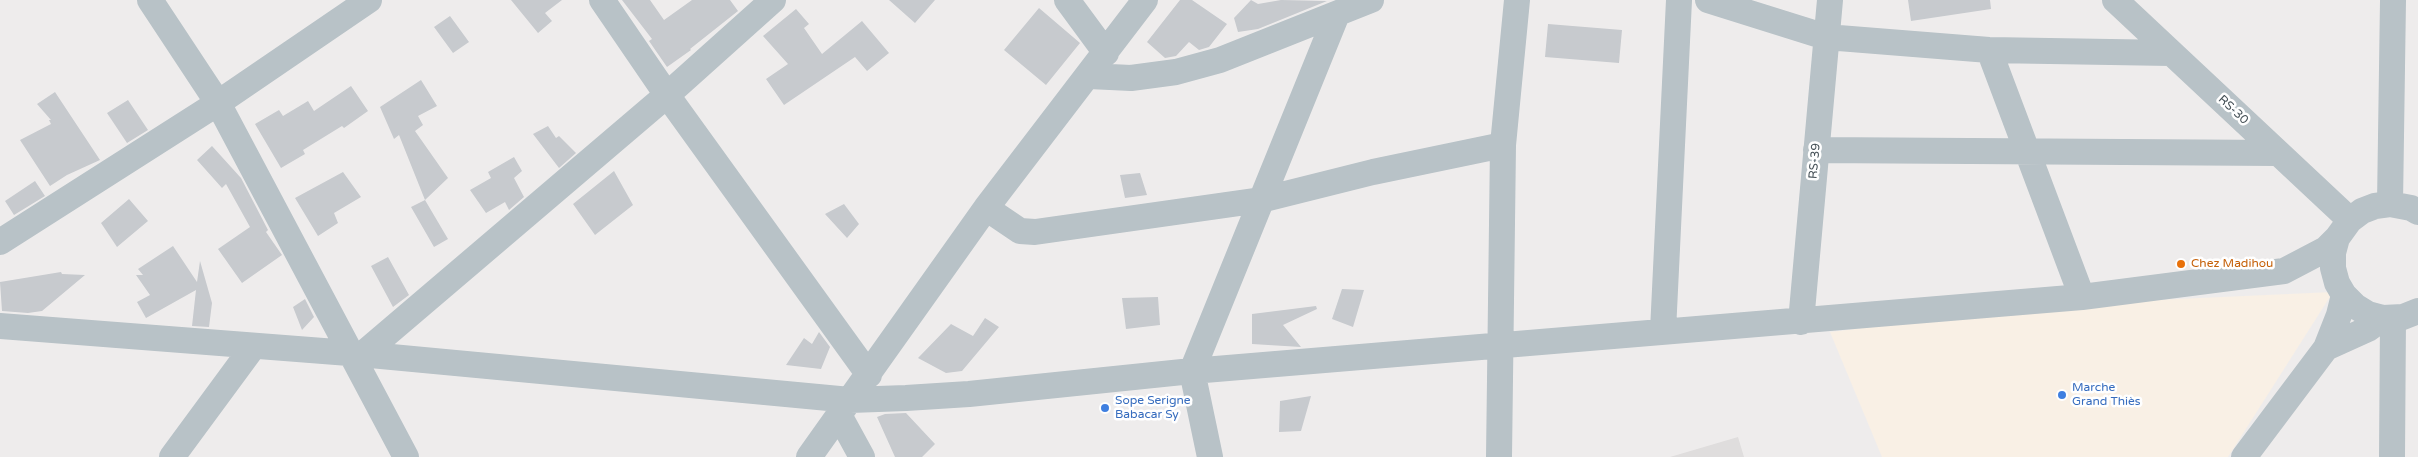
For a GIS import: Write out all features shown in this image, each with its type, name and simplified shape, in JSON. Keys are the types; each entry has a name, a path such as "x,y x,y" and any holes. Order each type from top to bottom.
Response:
{"street":[{"path":"150,0 218,103 356,354 406,457"},
{"path":"0,242 218,103 369,0"},
{"path":"602,0 667,95 869,375"},
{"path":"356,354 667,95 773,0"},
{"path":"1067,0 1106,53"},
{"path":"809,457 986,208 1089,76 1145,0"},
{"path":"1089,76 1131,78 1176,72 1220,60 1371,0"},
{"path":"1500,457 1503,145 1516,0"},
{"path":"1663,331 1679,0"},
{"path":"1708,0 1826,37 1989,50 2171,53"},
{"name":"RS-39","path":"1801,322 1830,0"},
{"name":"RS-30","path":"2115,0 2278,153 2344,229"},
{"path":"4,333 356,354 844,407 1192,372 2082,297 2284,271 2326,249 2362,211 2375,206 2405,204 2393,0"},
{"path":"1210,457 1192,372 1337,14"},
{"path":"1989,50 2082,297"},
{"path":"986,208 1020,231 1035,232 1261,200 1373,172 1503,145"},
{"path":"1816,150 2028,153 2278,153"},
{"path":"2244,457 2326,348 2339,315 2340,289 2333,268 2333,253 2344,229"},
{"path":"2284,271 2340,289 2355,306 2368,314 2403,317"},
{"path":"2326,348 2368,329 2403,317"},
{"path":"2392,457 2403,317"},
{"path":"172,457 253,347"},
{"path":"844,407 862,457"}],"shaded area":[{"name":"Marche Grand Thiès","path":"2333,292 2228,457 1882,457 1830,332 2067,304"},
{"path":"1738,437 1744,457 1670,457"}],"building":[{"path":"511,0 562,0 545,13 552,21 538,33"},
{"path":"622,0 650,0 664,20 692,0 730,0 738,11 691,50 667,67 649,41 652,39"},
{"path":"889,0 935,0 915,23"},
{"path":"1180,0 1192,0 1227,24 1209,47 1199,50 1189,42 1176,56 1165,58 1147,42"},
{"path":"1251,0 1258,4 1281,0 1327,1 1258,29 1238,32 1234,18"},
{"path":"1908,0 1990,0 1991,9 1911,21"},
{"path":"1039,8 1080,43 1046,85 1004,50"},
{"path":"796,9 809,24 804,28 822,54 862,21 889,53 867,71 855,57 784,105 766,79 788,64 763,36"},
{"path":"450,16 469,42 453,53 434,27"},
{"path":"1548,24 1622,30 1619,63 1545,57"},
{"path":"421,80 437,106 418,116 423,125 415,131 448,178 425,200 399,135 394,139 380,107"},
{"path":"351,86 368,111 344,128 342,126 303,150 305,154 281,168 255,124 279,110 283,116 308,101 314,111"},
{"path":"55,92 100,160 67,175 50,186 20,140 51,124 49,120 51,120 37,104"},
{"path":"128,100 148,130 127,143 107,113"},
{"path":"548,126 556,138 559,136 576,153 559,168 533,134"},
{"path":"212,146 241,178 268,230 266,232 282,255 242,283 218,249 250,227 226,184 222,188 197,160"},
{"path":"514,157 522,171 514,178 524,197 509,210 505,202 486,213 470,190 491,178 488,172"},
{"path":"614,171 633,205 595,235 573,204"},
{"path":"343,172 361,197 334,213 338,223 318,236 295,198"},
{"path":"1140,173 1147,195 1125,198 1120,175"},
{"path":"35,181 45,196 14,215 5,201"},
{"path":"129,199 148,221 117,247 101,223"},
{"path":"425,200 448,239 434,247 411,207"},
{"path":"844,204 859,224 847,238 825,214"},
{"path":"173,246 197,282 200,261 212,303 209,327 192,326 196,290 146,318 137,302 150,295 136,275 143,275 138,269"},
{"path":"388,257 409,295 393,307 371,266"},
{"path":"61,272 62,274 85,275 42,311 28,313 2,311 0,282"},
{"path":"1342,289 1364,290 1353,327 1332,319"},
{"path":"1158,297 1160,325 1126,329 1122,298"},
{"path":"305,299 314,317 302,330 293,307"},
{"path":"1316,306 1317,309 1283,325 1301,347 1252,344 1252,314"},
{"path":"985,318 999,327 962,371 946,373 918,358 951,324 973,336"},
{"path":"819,332 830,347 821,369 786,365 804,338 812,344"},
{"path":"1311,396 1301,431 1279,432 1280,401"},
{"path":"906,413 935,444 922,457 895,457 877,417 885,414"}],"place":[{"name":"Chez Madihou","path":"2181,264"},
{"name":"Marche Grand Thiès","path":"2062,395"},
{"name":"Sope Serigne Babacar Sy","path":"1105,408"}]}
